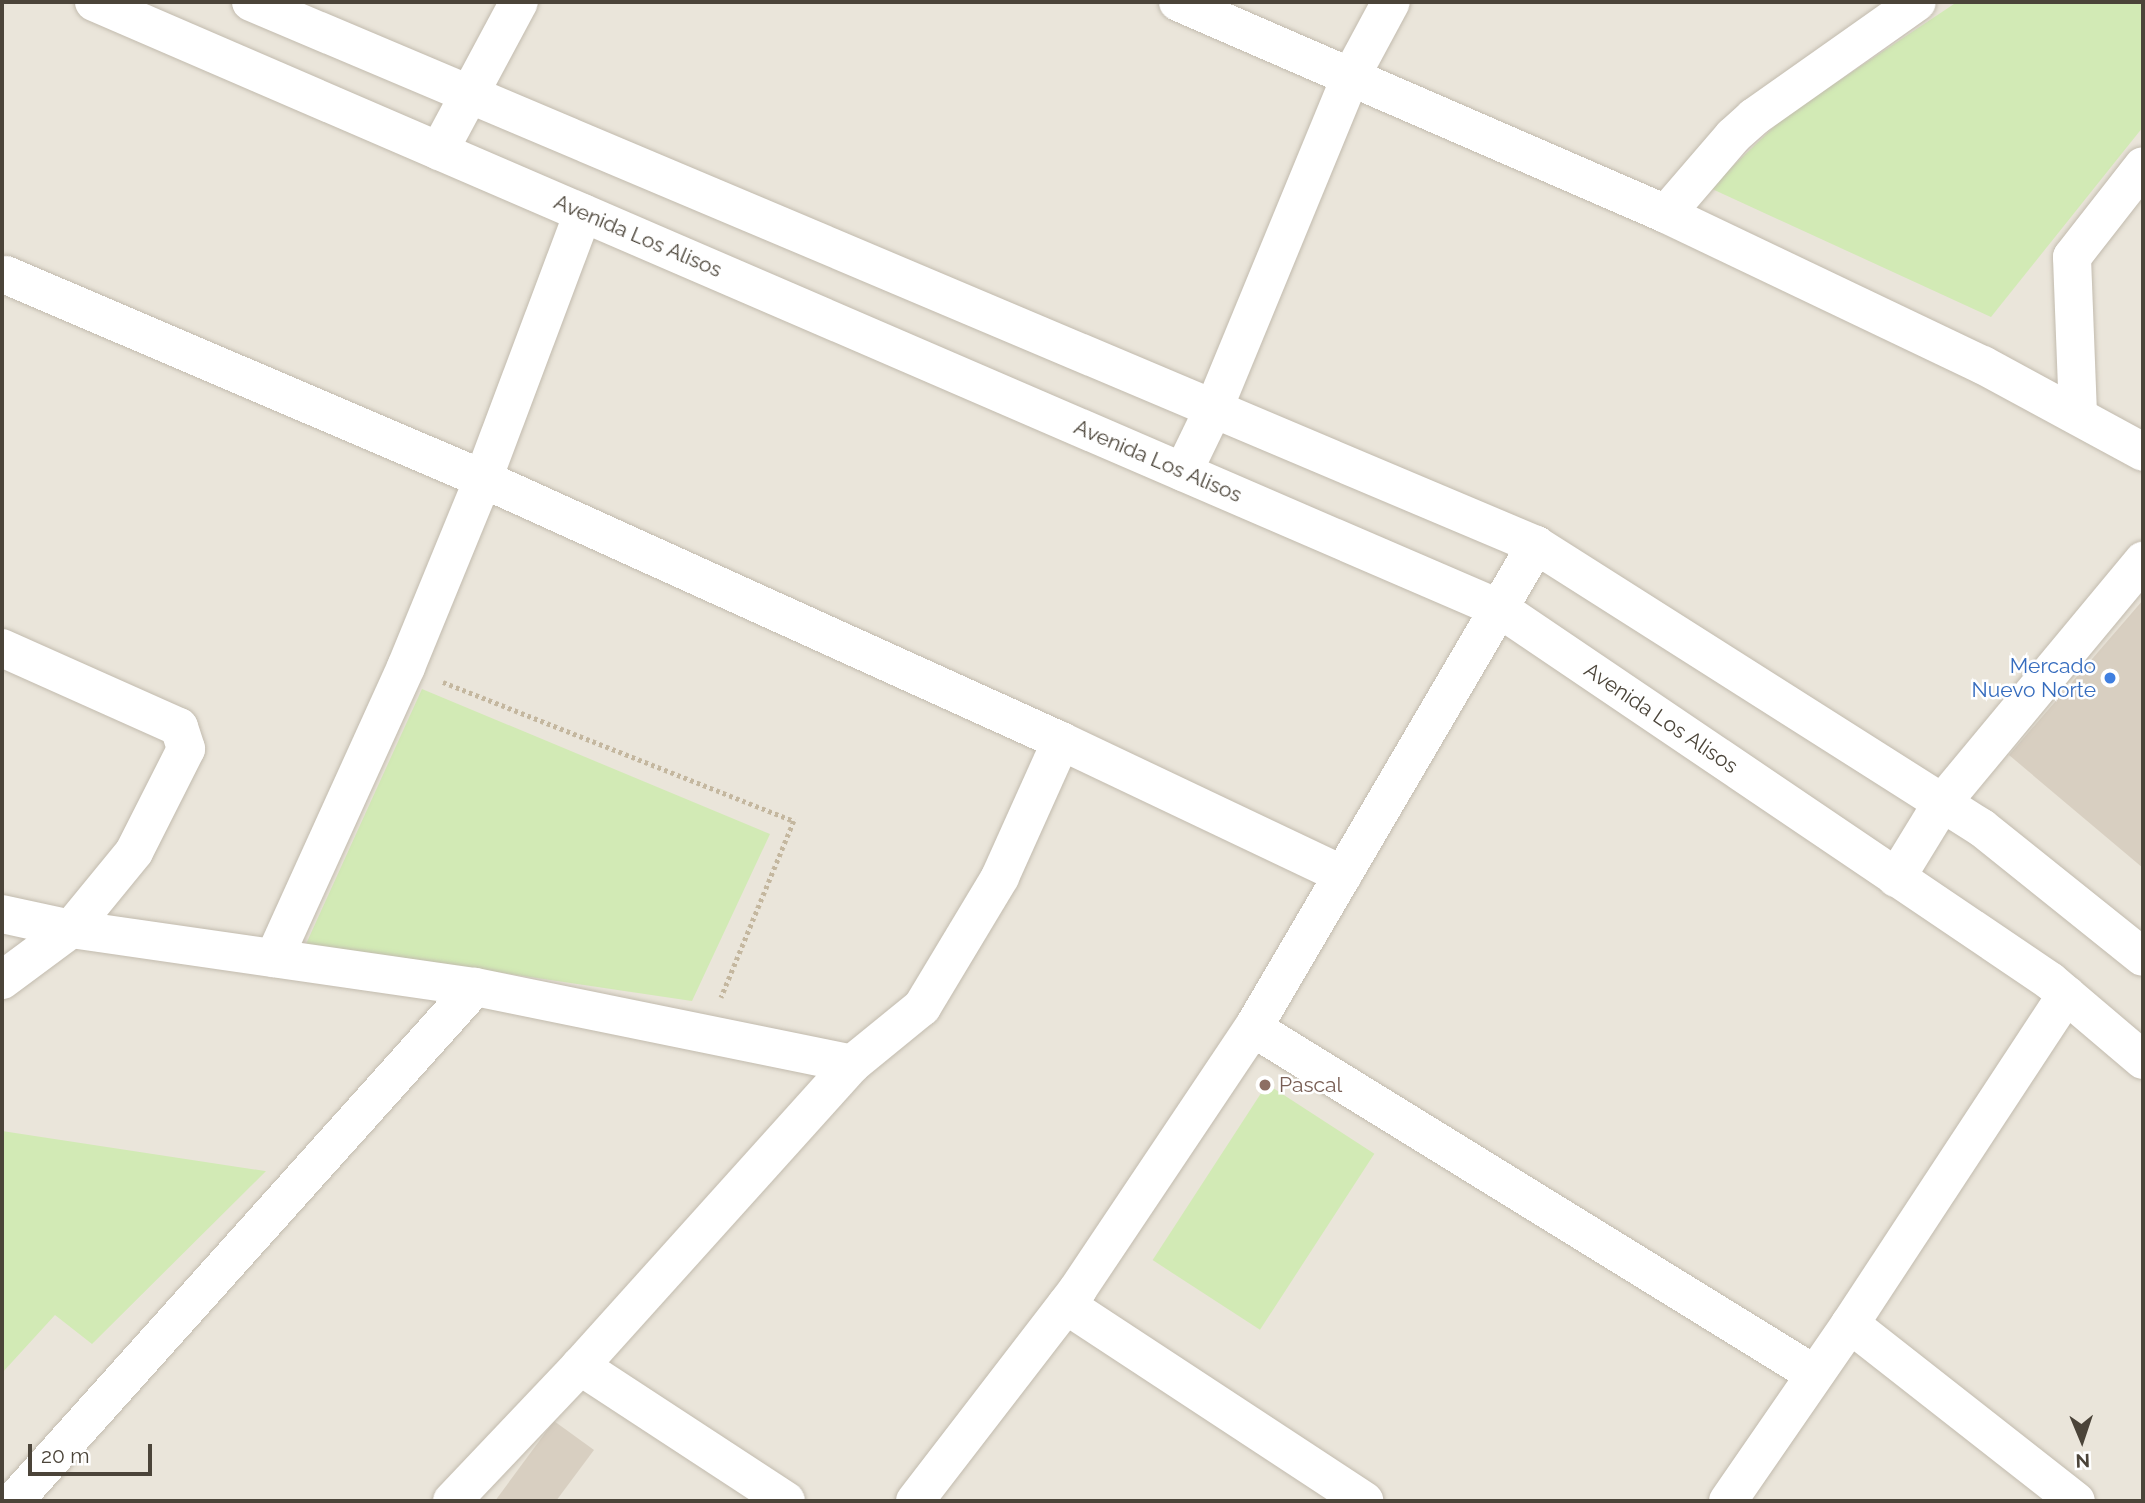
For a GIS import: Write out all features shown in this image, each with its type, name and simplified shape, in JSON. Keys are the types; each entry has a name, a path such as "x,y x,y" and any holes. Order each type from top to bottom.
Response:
{"street":[{"name":"Avenida Los Alisos","path":"94,2 1500,608 2066,995 2143,1060"},
{"path":"251,2 1536,545 1982,828 2143,957"},
{"path":"439,150 519,2"},
{"path":"1178,2 1666,214 1983,365 2078,414 2143,452"},
{"path":"1183,472 1214,408 1350,78 1391,2"},
{"path":"1666,214 1733,136 1754,117 1917,2"},
{"path":"2078,414 2071,257 2143,166"},
{"path":"274,958 406,667 483,479 583,213"},
{"path":"6,275 483,479 1061,741 1343,875"},
{"path":"915,1501 1066,1305 1253,1028 1536,545"},
{"path":"1896,878 1942,803 2143,561"},
{"path":"2,648 179,727 186,749 134,852 71,929 2,980"},
{"path":"452,1501 580,1366 852,1064 922,1007 1000,877 1061,741"},
{"path":"2,914 71,929 475,987 852,1064"},
{"path":"14,1501 475,987"},
{"path":"1728,1501 1850,1324 2066,995"},
{"path":"1253,1028 1814,1374"},
{"path":"1066,1305 1364,1501"},
{"path":"1850,1324 2076,1501"},
{"path":"580,1366 786,1501"}],"path":[{"path":"406,667 794,821 706,1034"}],"shaded area":[{"path":"2,2 2143,2 2143,1501 2,1501"}],"green space":[{"path":"1957,2 2143,2 2143,127 1991,317 1710,188 1783,118"},
{"path":"422,689 770,834 692,1001 306,944"},
{"path":"1267,1084 1374,1154 1260,1330 1153,1260"},
{"path":"2,1131 266,1171 92,1344 55,1315 2,1373"}],"building":[{"name":"Mercado Nuevo Norte","path":"2143,600 2143,868 2009,755"},
{"path":"554,1421 594,1450 556,1501 495,1501"}],"place":[{"name":"Mercado Nuevo Norte","path":"2110,678"},
{"name":"Pascal","path":"1265,1085"}]}
